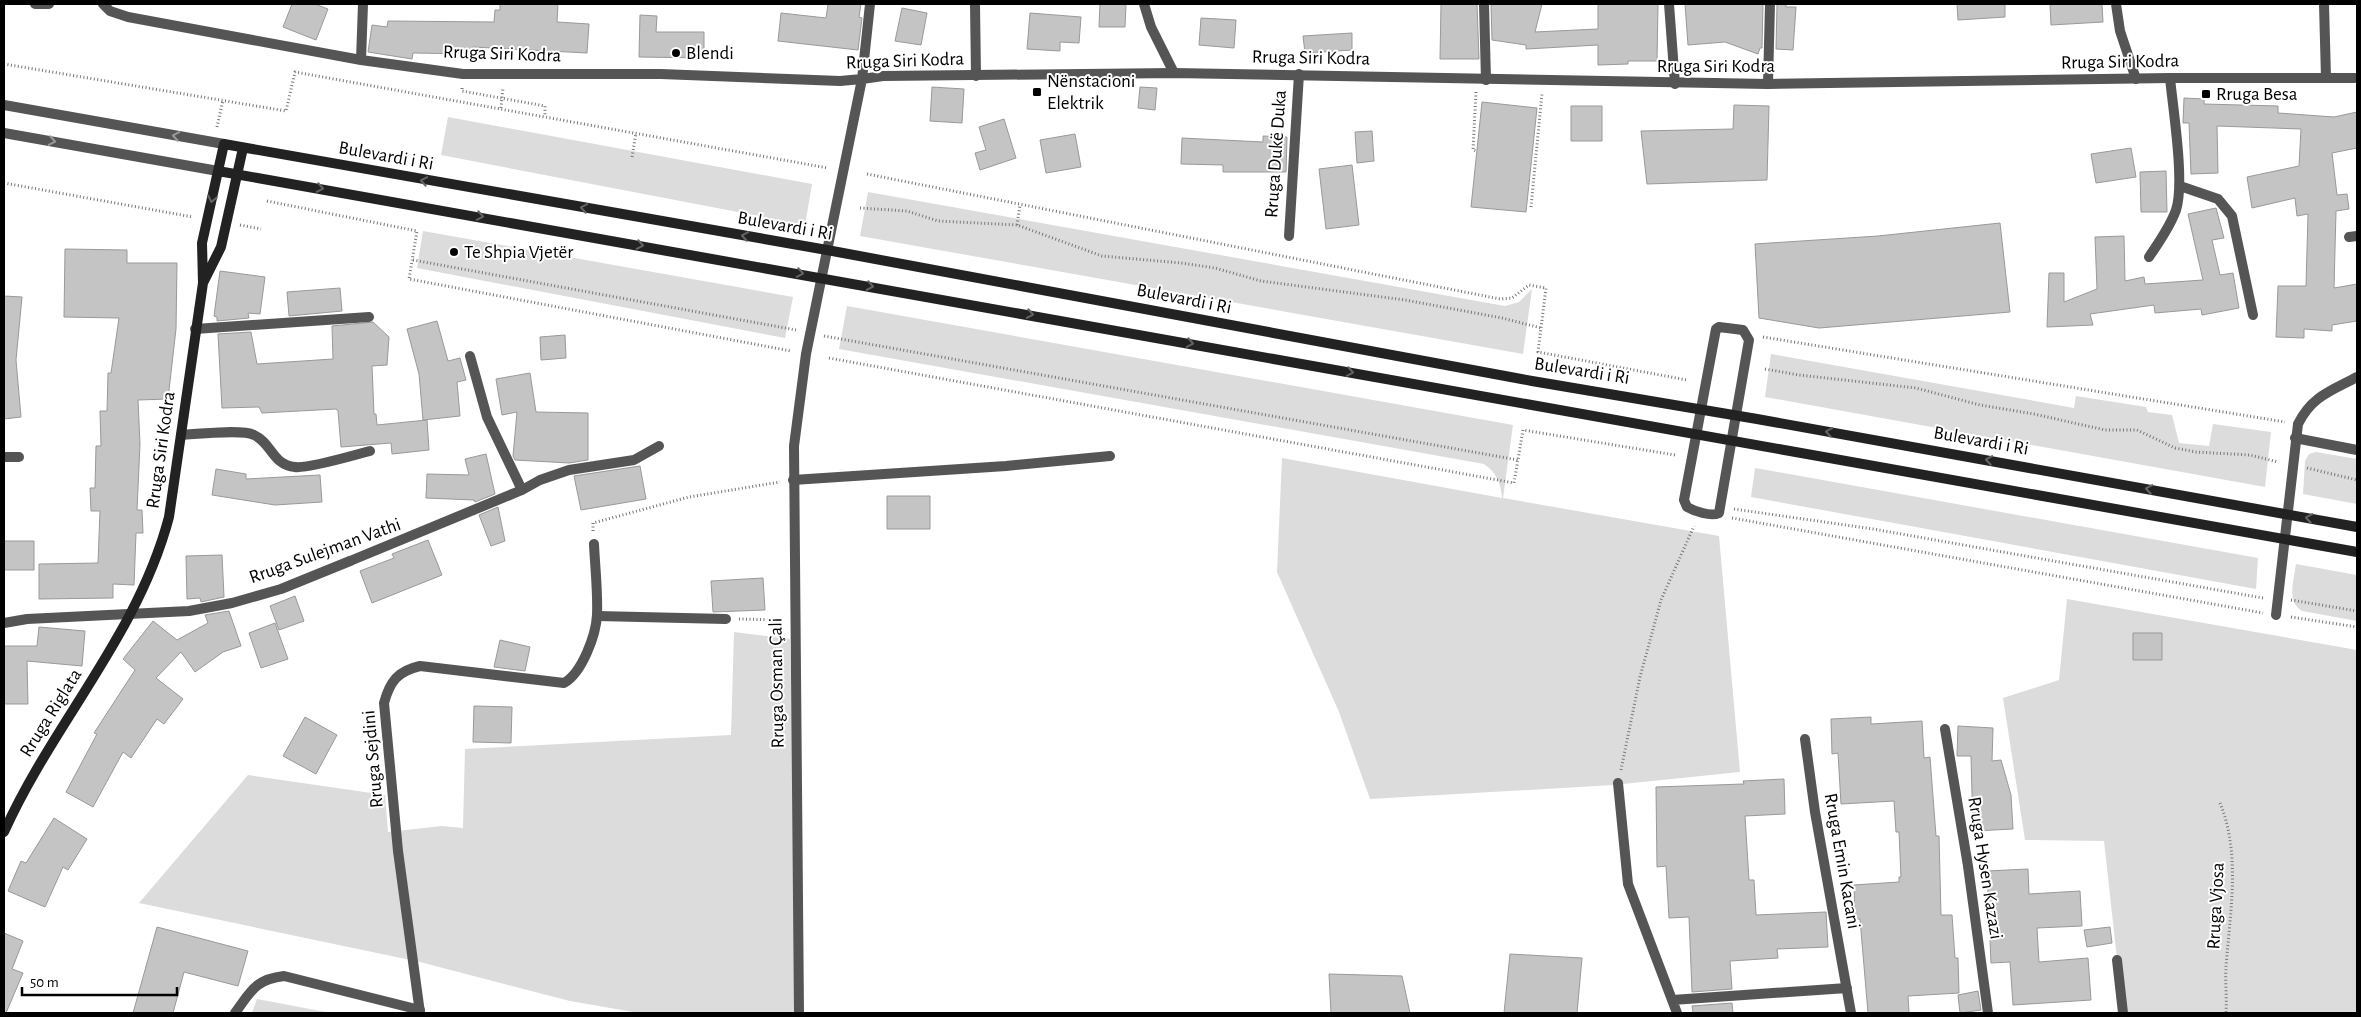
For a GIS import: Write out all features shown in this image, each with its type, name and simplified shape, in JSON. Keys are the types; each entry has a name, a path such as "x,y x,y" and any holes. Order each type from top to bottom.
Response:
{"main road":[{"name":"Bulevardi i Ri","path":"219,143 827,250 1522,380 1702,409 2357,527"},
{"name":"Rruga Siri Kodra","path":"132,615 160,550 169,517 203,283 202,243 218,171 219,143"},
{"name":"Rruga Siri Kodra","path":"203,283 221,247 244,148"},
{"path":"218,171 822,277 2357,552"},
{"name":"Rruga Riglata","path":"4,832 42,759 132,615"}],"street":[{"path":"35,4 49,4"},
{"name":"Rruga Siri Kodra","path":"103,4 110,11 128,17 361,60 463,74 661,74 840,81 883,76 1174,72 1674,84 2170,78 2357,78"},
{"path":"361,60 362,4"},
{"name":"Rruga Osman Çali","path":"799,1013 793,480 797,413 806,354 862,79 870,4"},
{"path":"975,4 976,76"},
{"path":"1144,4 1151,27 1174,72"},
{"path":"1481,80 1484,4"},
{"path":"1669,4 1674,84"},
{"path":"1768,84 1770,4"},
{"path":"2116,4 2120,32 2136,79"},
{"path":"2324,4 2326,78"},
{"name":"Rruga Dukë Duka","path":"1289,236 1299,74"},
{"path":"2149,257 2170,224 2177,208 2180,186 2170,78"},
{"name":"Bulevardi i Ri","path":"4,105 219,143"},
{"path":"4,133 218,171"},
{"path":"2180,186 2218,199 2232,216 2253,315"},
{"path":"195,329 369,317"},
{"path":"1719,327 1743,330 1748,334 1749,340 1732,440 1717,511 1701,512 1687,507 1684,500 1716,329 1719,327"},
{"path":"470,356 487,416 522,490"},
{"path":"2276,615 2298,424 2306,408 2315,400 2357,377"},
{"path":"181,435 248,433 262,441 275,459 283,465 296,468 370,451"},
{"path":"2295,438 2357,450"},
{"name":"Rruga Sulejman Vathi","path":"4,623 27,619 189,611 232,603 281,589 522,490 540,480 569,470 634,460 659,446"},
{"path":"793,480 1006,466 1110,456"},
{"path":"4,457 19,457"},
{"name":"Rruga Sejdini","path":"235,1013 259,982 284,976 420,1012 398,851 384,703 388,687 396,677 408,668 420,666 564,683 572,678 580,667 593,634 597,616 594,544"},
{"path":"597,616 726,619"},
{"name":"Rruga Hysen Kazazi","path":"1945,729 1968,866 1988,1013"},
{"name":"Rruga Emin Kacani","path":"1805,740 1828,888 1851,1013"},
{"path":"1618,783 1628,884 1677,1013"},
{"path":"2117,960 2123,1013"},
{"path":"1672,1000 1847,988"}],"path":[{"path":"4,64 286,110 295,72 828,168"},
{"path":"501,108 504,74"},
{"path":"1477,151 1473,150 1481,80"},
{"path":"463,81 462,91 545,106 545,116"},
{"path":"1531,207 1544,81"},
{"path":"495,86 503,88"},
{"path":"219,143 223,100"},
{"path":"632,157 636,133"},
{"path":"867,174 1500,299 1512,298 1529,285 1546,288 1538,352 1688,380"},
{"path":"4,183 196,217"},
{"path":"267,201 417,231 409,279 791,351"},
{"path":"1017,225 1020,205"},
{"path":"860,208 907,211 938,221 1017,225 1102,256 1215,268 1261,281 1405,300 1502,318 1541,328"},
{"path":"227,223 261,229"},
{"path":"413,260 786,329"},
{"path":"1748,334 2298,424"},
{"path":"841,339 1518,460"},
{"path":"830,358 1514,484 1523,430 1675,455"},
{"path":"1766,369 1799,375 1916,388 1980,405 2034,414 2105,430 2137,430 2175,448 2196,452 2250,455 2278,462"},
{"path":"2306,468 2357,480"},
{"path":"594,544 593,523 689,497 793,480"},
{"path":"1717,511 1873,529 2254,598"},
{"path":"1717,511 2276,615 2357,628"},
{"path":"1618,783 1640,677 1661,600 1701,512"},
{"path":"2293,600 2357,611"},
{"path":"726,619 794,620"},
{"name":"Rruga Vjosa","path":"2220,803 2228,822 2233,849 2226,973 2226,1013"}],"shaded area":[{"path":"448,117 812,184 805,225 441,155"},
{"path":"868,192 1505,306 1519,302 1532,289 1523,354 860,236"},
{"path":"423,231 793,297 785,338 417,268"},
{"path":"847,306 1513,425 1503,498 1719,536 1740,772 1613,785 1370,799 1339,712 1277,572 1282,458 1502,498 1497,478 1488,467 1484,464 839,349"},
{"path":"1771,354 2074,408 2076,396 2146,407 2148,412 2172,415 2179,443 2209,446 2213,424 2271,432 2265,487 1765,397"},
{"path":"2316,452 2357,459 2357,504 2303,494 2305,461 2309,454"},
{"path":"1755,468 2258,558 2256,589 1751,497"},
{"path":"2296,564 2357,575 2357,621 2302,611 2297,607 2292,590"},
{"path":"2067,599 2357,650 2357,1013 2123,1013 2104,841 2025,840 2003,698 2059,680"},
{"path":"734,632 790,639 799,1013 639,1013 570,1001 420,962 139,903 248,775 385,795 388,832 442,826 463,828 465,749 731,735"},
{"path":"257,999 331,1013 252,1013"}],"building":[{"path":"292,4 315,4 328,9 316,40 283,27"},
{"path":"500,4 558,4 557,22 589,24 587,53 473,47 473,54 413,53 412,59 368,52 372,25 387,27 388,21 494,22 495,10 500,10"},
{"path":"828,4 861,4 859,17 862,18 858,50 778,41 781,13 826,18"},
{"path":"1100,4 1126,4 1125,27 1099,27"},
{"path":"1441,4 1477,4 1479,59 1440,59"},
{"path":"1491,4 1542,4 1535,32 1598,29 1598,4 1658,4 1657,61 1628,61 1628,64 1598,65 1598,45 1526,49 1526,45 1492,40"},
{"path":"1685,4 1763,4 1762,48 1760,48 1758,54 1725,42 1688,45"},
{"path":"1777,4 1786,4 1786,7 1796,7 1793,50 1776,49"},
{"path":"1957,4 2005,4 2005,17 1958,20"},
{"path":"2050,4 2102,4 2103,22 2051,25"},
{"path":"902,8 927,13 921,45 895,41"},
{"path":"1030,13 1081,17 1079,43 1060,42 1060,51 1027,49"},
{"path":"640,15 657,16 656,32 704,32 704,58 639,57"},
{"path":"1201,18 1236,20 1234,48 1199,45"},
{"path":"1352,33 1352,50 1305,53 1303,36"},
{"path":"932,87 964,89 962,123 930,121"},
{"path":"1140,87 1157,88 1155,110 1138,108"},
{"path":"2184,98 2204,99 2204,104 2278,106 2278,113 2334,117 2357,112 2357,148 2332,153 2337,195 2347,194 2349,209 2336,211 2334,288 2357,284 2357,321 2332,325 2332,331 2304,329 2304,338 2276,337 2278,286 2306,286 2308,214 2297,216 2295,198 2252,208 2247,177 2299,166 2301,129 2217,126 2218,173 2191,174 2189,123 2183,123"},
{"path":"1482,102 1537,108 1526,212 1471,207"},
{"path":"1734,105 1769,106 1767,180 1647,184 1641,131 1733,129"},
{"path":"1571,106 1602,106 1602,141 1571,141"},
{"path":"1004,119 1016,158 980,170 975,153 986,150 979,127"},
{"path":"1372,131 1374,161 1357,163 1355,132"},
{"path":"1075,134 1081,167 1046,173 1040,140"},
{"path":"1263,136 1287,137 1286,172 1223,172 1223,165 1181,164 1182,138 1263,142"},
{"path":"2131,148 2136,177 2096,183 2091,154"},
{"path":"1352,165 1359,225 1326,229 1319,169"},
{"path":"2166,171 2167,212 2141,212 2140,172"},
{"path":"2216,208 2224,238 2212,240 2220,275 2233,273 2239,308 2202,315 2201,309 2155,313 2154,305 2090,314 2093,325 2047,327 2049,273 2064,273 2064,302 2097,289 2095,237 2124,236 2125,281 2144,277 2145,284 2203,280 2188,214"},
{"path":"2000,223 2010,312 1819,328 1759,318 1755,244 1878,236"},
{"path":"65,249 127,250 127,263 177,263 176,329 168,399 138,400 140,444 137,510 142,510 143,533 136,533 134,585 113,584 113,598 39,599 39,564 98,563 100,511 91,511 90,488 95,488 96,446 101,446 100,411 107,411 108,373 111,373 119,318 64,317"},
{"path":"220,271 265,277 260,314 248,313 249,318 217,321 217,317 214,316"},
{"path":"340,288 342,311 289,316 287,292"},
{"path":"4,296 22,297 16,360 21,417 4,419"},
{"path":"437,321 448,361 460,358 466,380 457,382 460,416 423,420 419,374 407,329"},
{"path":"373,322 389,337 387,365 372,366 374,414 376,414 377,425 427,420 429,450 392,454 391,443 341,447 338,411 336,409 262,413 259,407 222,408 218,334 251,332 257,364 333,359 332,326"},
{"path":"565,335 566,358 541,360 540,337"},
{"path":"530,373 536,412 588,413 588,460 569,463 515,460 513,456 517,412 502,415 496,379"},
{"path":"486,454 495,494 475,502 474,500 426,498 427,474 469,475 465,459"},
{"path":"640,466 646,499 581,510 574,476"},
{"path":"216,469 246,474 246,479 320,475 322,502 275,505 212,495"},
{"path":"887,496 930,496 930,529 887,529"},
{"path":"498,507 505,541 491,546 479,515"},
{"path":"428,540 442,575 372,603 360,571 394,558 392,554"},
{"path":"4,541 34,541 34,570 4,570"},
{"path":"222,555 224,597 201,602 200,598 187,599 186,556"},
{"path":"763,578 765,610 713,612 711,581"},
{"path":"295,596 304,621 279,630 270,606"},
{"path":"229,611 241,646 223,652 195,672 181,652 156,678 183,699 164,724 157,719 131,758 123,752 93,807 66,792 97,734 94,733 135,670 123,659 153,621 177,640 208,623 205,615"},
{"path":"275,623 288,659 261,668 249,633"},
{"path":"39,627 85,631 82,666 27,661 28,704 4,704 4,646 37,646"},
{"path":"2133,633 2162,633 2162,660 2133,660"},
{"path":"500,640 530,647 525,671 494,667"},
{"path":"474,706 512,707 511,743 473,742"},
{"path":"305,717 337,735 316,774 283,756"},
{"path":"1871,717 1871,724 1922,721 1924,758 1930,757 1936,836 1939,836 1941,915 1952,915 1955,958 1958,958 1959,993 1908,996 1909,1013 1868,1013 1860,919 1855,919 1854,885 1899,882 1899,877 1901,877 1899,832 1896,832 1894,801 1841,804 1838,753 1832,754 1831,719"},
{"path":"1958,726 1993,728 1992,761 2001,760 2011,795 2013,829 1973,831 1971,756 1957,756"},
{"path":"1784,779 1785,814 1745,816 1749,880 1754,880 1756,915 1826,912 1828,947 1777,949 1778,958 1730,961 1732,989 1692,992 1689,917 1669,918 1666,866 1657,867 1656,787 1744,784 1743,781"},
{"path":"54,818 87,839 68,870 63,867 45,907 8,891 21,861 26,863"},
{"path":"2028,869 2029,894 2080,891 2082,926 2037,928 2039,962 2088,958 2091,1000 2013,1005 2010,962 1991,963 1987,871"},
{"path":"157,927 248,951 238,986 184,972 173,1013 133,1013"},
{"path":"2110,927 2112,943 2087,947 2084,930"},
{"path":"4,933 23,941 12,969 23,973 6,1013 4,1013"},
{"path":"1510,954 1582,958 1577,1013 1504,1013"},
{"path":"1329,974 1402,976 1410,1013 1331,1013"},
{"path":"1978,991 1981,1010 1960,1013 1958,995"},
{"path":"1732,1003 1733,1013 1693,1013 1692,1006"}],"place":[{"name":"Blendi","path":"676,53"},
{"name":"Nënstacioni Elektrik","path":"1037,92"},
{"name":"Rruga Besa","path":"2206,94"},
{"name":"Te Shpia Vjetër","path":"454,252"}]}
